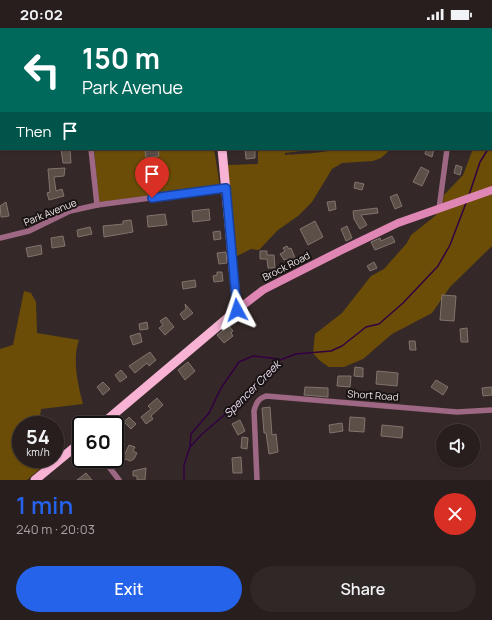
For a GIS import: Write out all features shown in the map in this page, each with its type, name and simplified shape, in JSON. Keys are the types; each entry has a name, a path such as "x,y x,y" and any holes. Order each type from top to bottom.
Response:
{"main road":[{"path":"222,150 237,310"},
{"name":"Brock Road","path":"112,416 237,310 263,290 398,223 491,190"},
{"path":"35,480 72,449"}],"street":[{"path":"91,150 97,205"},
{"path":"439,209 447,150"},
{"name":"Park Avenue","path":"0,238 29,231 70,211 97,205 226,188"},
{"name":"Short Road","path":"257,480 254,411 256,403 260,398 271,396 457,412 492,410"},
{"path":"110,468 119,480"}],"shaded area":[{"path":"94,150 214,150 220,187 99,202"},
{"path":"258,150 310,150 285,153 285,155 331,150 390,150 381,158 373,161 342,163 332,169 312,202 298,216 278,230 259,250 251,249 237,256 227,165 258,164"},
{"path":"473,150 492,150 492,246 450,287 432,313 392,334 363,359 344,367 329,367 319,360 313,353 315,334 342,313 371,276 384,269 407,243 411,235 435,216 442,207 444,195 463,175"},
{"path":"24,291 31,293 36,302 37,333 79,340 76,364 83,404 41,409 40,416 12,416 12,468 41,468 27,480 0,480 0,349 13,345"}],"building":[{"path":"61,150 70,150 71,163 63,163"},
{"path":"158,150 159,156 146,158 145,151"},
{"path":"245,150 255,150 255,158 246,159"},
{"path":"426,150 434,150 432,157 425,154"},
{"path":"456,165 462,167 460,175 454,173"},
{"path":"421,167 429,171 422,186 413,182"},
{"path":"65,168 64,176 54,177 56,191 62,189 64,196 49,200 47,193 50,192 48,169"},
{"path":"355,182 364,184 362,190 354,188"},
{"path":"397,194 402,206 395,209 390,197"},
{"path":"335,201 336,209 329,211 327,202"},
{"path":"6,202 9,216 1,217 0,206"},
{"path":"377,208 378,213 361,215 367,225 360,229 354,219 353,211"},
{"path":"209,209 210,220 193,222 192,211"},
{"path":"165,214 167,225 148,227 147,216"},
{"path":"131,220 133,232 104,237 103,226 123,224 123,221"},
{"path":"315,221 323,237 308,245 300,229"},
{"path":"347,226 352,238 346,241 341,229"},
{"path":"90,227 92,234 78,237 77,230"},
{"path":"220,231 221,239 214,240 213,232"},
{"path":"63,236 65,246 52,248 51,238"},
{"path":"392,236 395,242 375,250 371,242 380,238 381,241"},
{"path":"41,245 42,254 28,257 26,248"},
{"path":"287,246 289,249 291,248 295,258 289,261 287,259 284,260 280,254 285,251 283,248"},
{"path":"260,251 267,251 267,255 274,255 275,268 268,268 267,259 260,259"},
{"path":"226,252 227,263 219,264 217,253"},
{"path":"374,262 377,268 370,271 367,266"},
{"path":"217,272 222,272 223,281 214,282 213,276 217,275"},
{"path":"195,280 196,287 183,289 182,282"},
{"path":"442,295 456,296 454,321 440,320"},
{"path":"185,304 193,313 184,320 180,314 186,309"},
{"path":"166,317 174,327 165,335 159,328 163,325 160,321"},
{"path":"147,322 148,329 140,330 139,324"},
{"path":"229,326 233,331 231,333 233,336 224,343 217,335"},
{"path":"467,328 468,342 461,342 460,329"},
{"path":"140,333 142,342 133,345 130,336"},
{"path":"409,341 415,341 416,350 410,350"},
{"path":"150,352 156,360 149,366 147,363 135,373 129,366"},
{"path":"188,362 195,371 185,380 178,370"},
{"path":"355,367 363,368 363,377 354,376"},
{"path":"121,370 127,377 120,382 115,375"},
{"path":"377,371 398,373 397,386 376,384"},
{"path":"338,376 351,376 350,387 337,386"},
{"path":"436,380 448,387 443,395 431,387"},
{"path":"103,382 110,389 103,395 97,387"},
{"path":"305,387 328,388 328,397 304,395"},
{"path":"492,387 492,395 483,396 482,388"},
{"path":"157,398 163,405 151,416 153,419 146,424 141,417 151,409 148,406"},
{"path":"270,407 272,435 276,434 278,452 269,454 266,433 264,433 262,408"},
{"path":"129,417 136,424 131,429 124,422"},
{"path":"350,417 365,418 364,432 349,431"},
{"path":"240,420 245,431 238,435 232,424"},
{"path":"342,423 343,431 330,433 329,425"},
{"path":"382,425 403,427 402,438 381,436"},
{"path":"242,437 248,438 247,449 241,448"},
{"path":"129,445 135,447 133,451 137,453 134,459 130,461 124,458"},
{"path":"241,457 242,473 233,473 232,458"},
{"path":"146,468 145,480 137,480 137,476 133,476 133,471"},
{"path":"86,473 92,480 77,480"}],"waterway":[{"name":"Spencer Creek","path":"469,195 480,162 487,150"},
{"name":"Spencer Creek","path":"184,480 184,465 190,447 202,434 250,393 255,383 280,360 296,354 331,351 342,346 366,327 379,324 403,303 438,266 450,245 466,203"},
{"path":"190,447 191,434 209,413 221,388 239,362 253,356 279,359"}],"route":[{"path":"152,198 226,188 237,310"}]}
